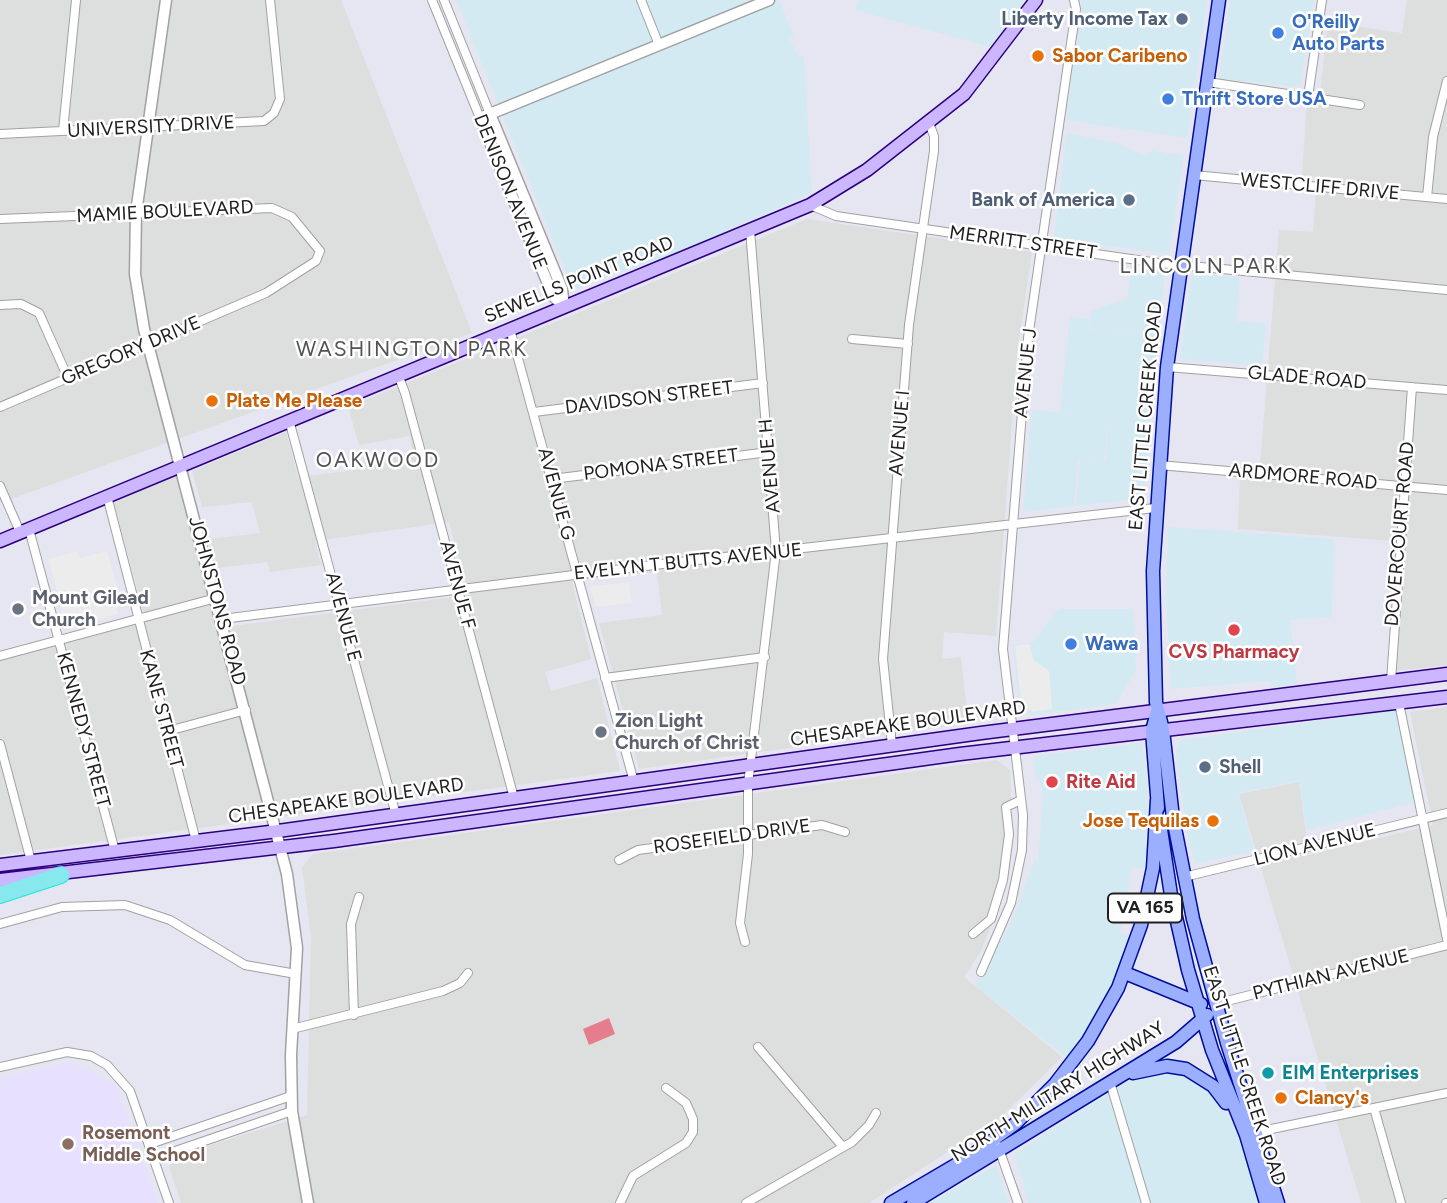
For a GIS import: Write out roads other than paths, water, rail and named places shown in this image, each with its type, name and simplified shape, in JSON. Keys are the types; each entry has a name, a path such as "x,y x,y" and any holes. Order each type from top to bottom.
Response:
{"highway":[{"path":"0,895 61,875"}],"main road":[{"name":"SEWELLS POINT ROAD","path":"0,541 810,205 867,170 976,81 1036,0"},
{"name":"EAST LITTLE CREEK ROAD","path":"1219,0 1167,367 1158,465 1152,588 1157,800 1178,930 1203,1021 1278,1203"},
{"name":"CHESAPEAKE BOULEVARD","path":"0,865 278,831 892,745 1447,674"},
{"name":"CHESAPEAKE BOULEVARD","path":"0,880 282,848 1015,747 1447,697"},
{"name":"EAST LITTLE CREEK ROAD","path":"1157,730 1184,877 1251,1134 1266,1203"},
{"name":"NORTH MILITARY HIGHWAY","path":"913,1203 998,1145 1055,1084 1107,1010 1125,973 1148,894 1157,800"},
{"path":"1125,973 1198,1004 1215,1004"},
{"path":"1107,1010 1128,988 1153,985"},
{"name":"NORTH MILITARY HIGHWAY","path":"891,1203 1110,1082 1176,1042 1203,1021 1215,1004"},
{"path":"1110,1082 1157,1067 1186,1069 1204,1079 1220,1093 1251,1134"}],"street":[{"path":"63,131 76,0"},
{"name":"JOHNSTONS ROAD","path":"166,0 136,213 135,274 149,344 282,848 295,932 292,1111 308,1203"},
{"name":"UNIVERSITY DRIVE","path":"0,134 264,121 278,108 280,90 270,0"},
{"name":"DENISON AVENUE","path":"432,0 485,116"},
{"name":"DENISON AVENUE","path":"444,0 553,296 564,307"},
{"path":"641,0 659,45"},
{"path":"485,116 769,0"},
{"name":"AVENUE J","path":"981,972 1017,885 1022,850 1021,800 1003,649 1028,338 1074,21 1074,0"},
{"path":"1308,97 1322,0"},
{"path":"1208,82 1360,105"},
{"path":"1427,197 1433,137 1447,82"},
{"name":"AVENUE I","path":"892,745 883,659 908,344 934,136 929,122"},
{"name":"WESTCLIFF DRIVE","path":"1194,175 1447,198"},
{"name":"MERRITT STREET","path":"810,205 836,216 1181,266 1447,290"},
{"name":"MAMIE BOULEVARD","path":"0,219 267,207 286,213 319,247 320,256 263,295"},
{"name":"AVENUE H","path":"746,942 740,923 749,835 748,783 776,551 750,230"},
{"name":"GREGORY DRIVE","path":"0,407 263,295"},
{"path":"0,305 21,304 39,313 68,378"},
{"name":"AVENUE G","path":"510,329 634,782"},
{"path":"852,339 908,344"},
{"name":"GLADE ROAD","path":"1167,367 1447,390"},
{"name":"AVENUE F","path":"394,377 400,380 405,393 514,798"},
{"name":"DAVIDSON STREET","path":"534,412 763,383"},
{"name":"DOVERCOURT ROAD","path":"1391,681 1412,387"},
{"name":"AVENUE E","path":"289,420 396,815"},
{"name":"POMONA STREET","path":"552,479 769,452"},
{"name":"ARDMORE ROAD","path":"1158,465 1447,490"},
{"name":"KENNEDY STREET","path":"0,486 24,531 58,640 115,851"},
{"name":"KANE STREET","path":"107,496 196,841"},
{"name":"EVELYN T BUTTS AVENUE","path":"222,620 577,574 1155,508"},
{"path":"0,656 216,598"},
{"path":"606,678 765,657"},
{"path":"1399,703 1447,939"},
{"path":"168,731 246,710"},
{"path":"0,744 31,861"},
{"path":"973,934 991,919 1003,880 1009,834 1006,807 1021,800"},
{"name":"LION AVENUE","path":"1184,877 1447,813"},
{"name":"ROSEFIELD DRIVE","path":"619,860 638,850 822,825 845,832"},
{"path":"354,1015 351,924 359,897"},
{"path":"0,924 62,907 125,905 170,920 245,965 296,974"},
{"name":"PYTHIAN AVENUE","path":"1215,1004 1447,945"},
{"path":"292,1028 354,1015 443,991 460,983 468,973"},
{"path":"758,1047 843,1147"},
{"path":"0,1067 67,1052 97,1059 116,1073 130,1091 169,1203"},
{"path":"1110,1082 1146,1203"},
{"path":"620,1203 633,1176 686,1143 693,1132 693,1119 686,1103 666,1088"},
{"path":"1251,1134 1447,1093"},
{"path":"150,1144 291,1096"},
{"path":"1374,1108 1401,1203"},
{"path":"155,1158 292,1111"},
{"path":"746,1203 843,1147 860,1135 876,1113"},
{"path":"998,1145 1018,1203"}],"place":[{"name":"Liberty Income Tax","path":"1182,19"},
{"name":"O'Reilly Auto Parts","path":"1278,33"},
{"name":"Sabor Caribeno","path":"1038,56"},
{"name":"Thrift Store USA","path":"1168,99"},
{"name":"Bank of America","path":"1129,200"},
{"name":"Plate Me Please","path":"212,401"},
{"name":"Mount Gilead Church","path":"18,609"},
{"name":"CVS Pharmacy","path":"1234,630"},
{"name":"Wawa","path":"1071,644"},
{"name":"Zion Light Church of Christ","path":"601,732"},
{"name":"Shell","path":"1205,767"},
{"name":"Rite Aid","path":"1052,782"},
{"name":"Jose Tequilas","path":"1213,821"},
{"name":"EIM Enterprises","path":"1268,1073"},
{"name":"Clancy's","path":"1281,1098"},
{"name":"Rosemont Middle School","path":"68,1144"}],"district":[{"name":"LINCOLN PARK","path":"1206,267"},
{"name":"WASHINGTON PARK","path":"412,350"},
{"name":"OAKWOOD","path":"378,461"}]}
